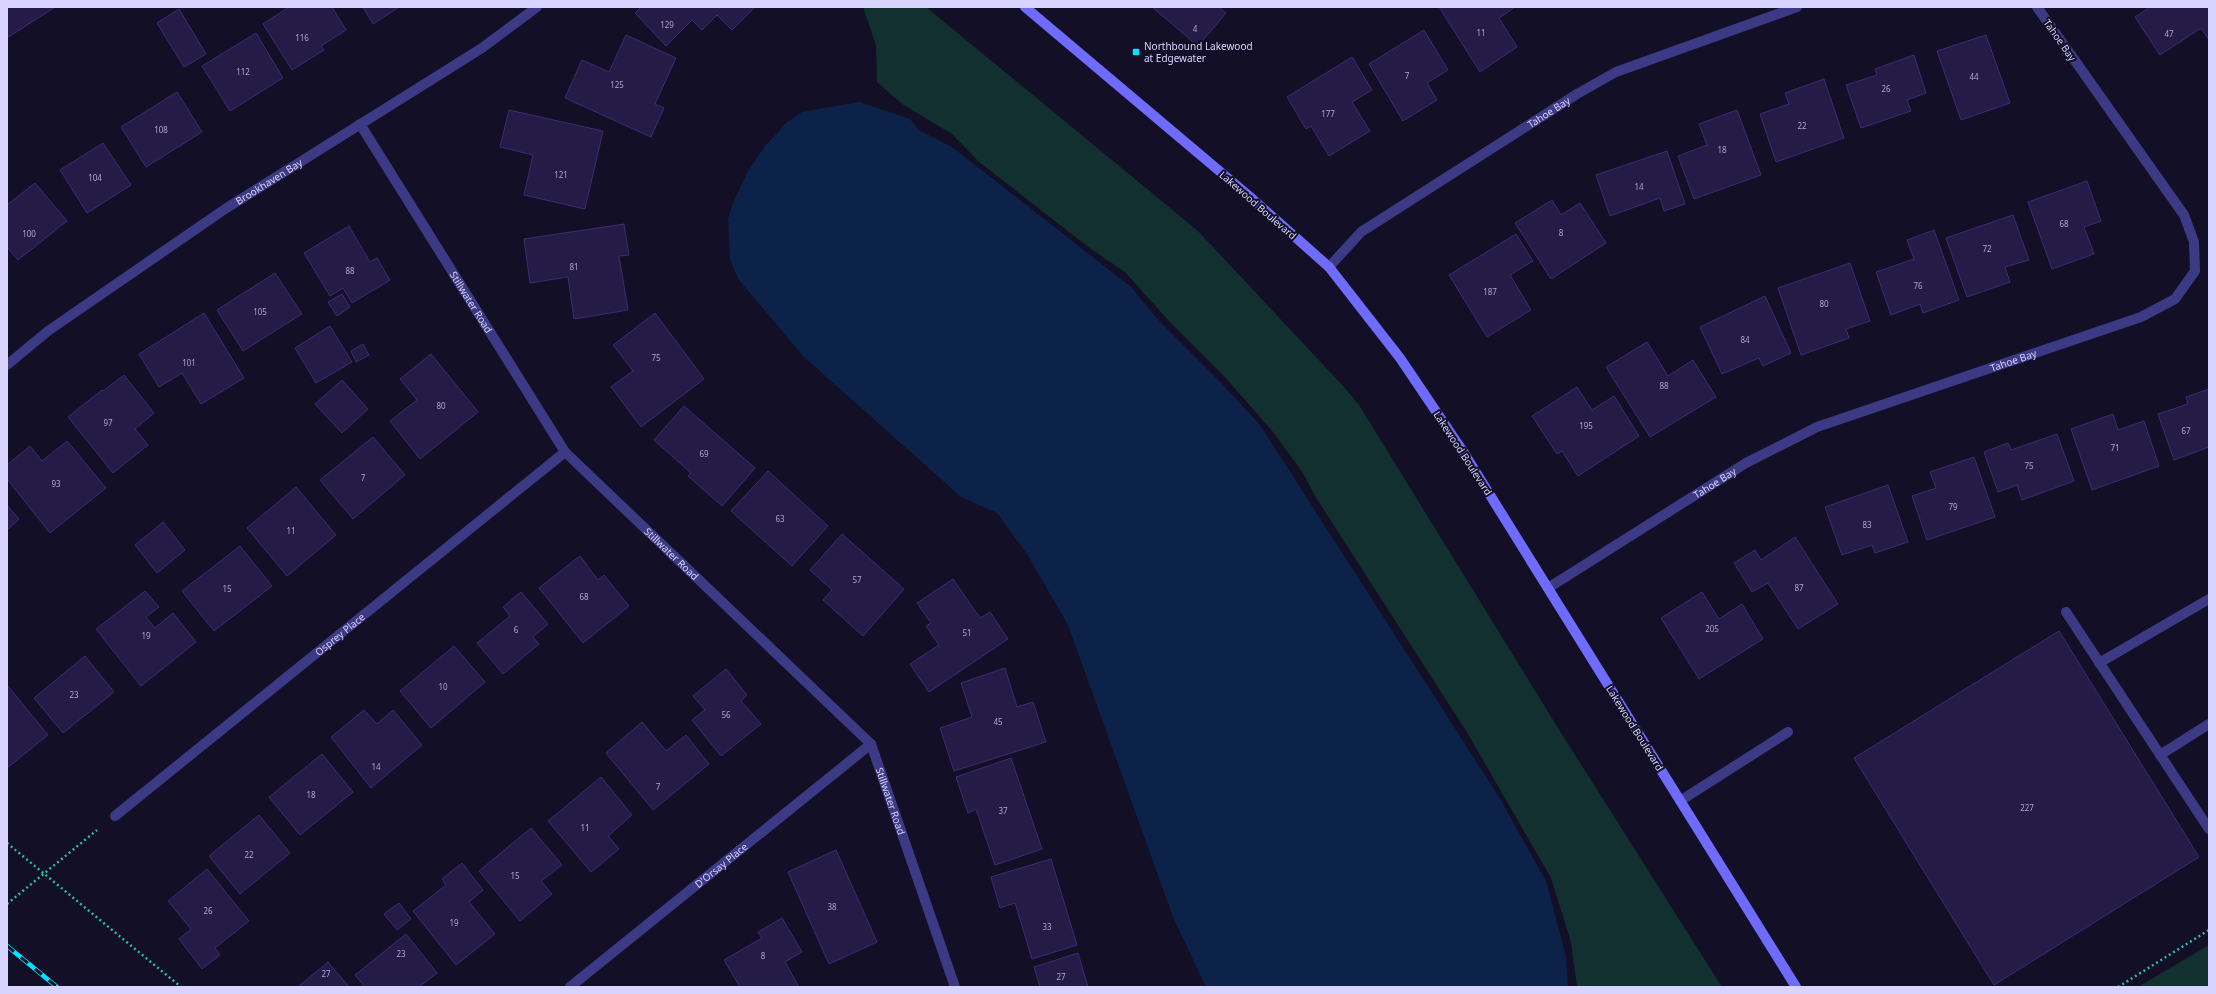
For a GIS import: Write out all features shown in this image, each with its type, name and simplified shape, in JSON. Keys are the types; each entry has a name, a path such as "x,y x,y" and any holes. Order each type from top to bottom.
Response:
{"street":[{"name":"Brookhaven Bay","path":"7,365 48,331 225,209 482,48 537,7"},
{"name":"Lakewood Boulevard","path":"1025,7 1249,196 1329,267 1400,358 1462,450 1796,987"},
{"name":"Tahoe Bay","path":"1329,267 1361,232 1584,90 1616,72 1797,7"},
{"name":"Tahoe Bay","path":"1548,588 1746,463 1816,427 2141,317 2176,299 2195,271 2194,242 2184,215 2036,7"},
{"name":"Stillwater Road","path":"360,124 565,452 871,744 955,987"},
{"name":"Osprey Place","path":"115,816 565,452"},
{"path":"2100,663 2209,599"},
{"path":"2066,612 2209,829"},
{"path":"2160,755 2209,724"},
{"path":"1680,801 1788,732"},
{"name":"D'Orsay Place","path":"570,987 871,744"}],"path":[{"path":"7,904 115,816"},
{"path":"7,843 181,987"},
{"path":"2118,987 2209,930"}],"green space":[{"path":"863,7 926,7 1198,231 1345,388 1359,405 1563,736 1722,987 1577,987 1571,942 1551,878 1468,734 1315,496 1303,473 1273,432 1225,377 1168,320 1125,272 1087,246 978,161 952,134 902,104 877,82 876,45"},
{"path":"2209,945 2209,987 2138,987"}],"water":[{"path":"859,102 910,119 919,130 952,147 1131,287 1161,323 1223,385 1260,425 1499,797 1546,881 1566,956 1568,987 1206,987 1173,917 1068,625 1027,554 997,513 961,497 803,356 739,280 730,260 728,219 733,203 748,171 765,146 786,123 802,112"}],"building":[{"path":"7,7 55,7 7,38"},
{"path":"289,7 332,7 346,30 321,46 324,50 292,70 263,24"},
{"path":"363,7 399,7 373,24"},
{"path":"641,7 755,7 732,30 717,15 702,30 692,20 666,46 635,13"},
{"path":"1152,7 1219,7 1226,13 1198,46"},
{"path":"1439,7 1515,7 1499,18 1517,47 1480,72"},
{"path":"2150,7 2209,7 2209,40 2201,28 2160,55 2135,17"},
{"path":"179,9 206,54 184,67 157,23"},
{"path":"1424,30 1448,70 1427,83 1437,100 1403,121 1369,64"},
{"path":"256,33 283,78 230,111 202,66"},
{"path":"626,35 676,58 655,104 664,108 651,137 565,98 582,60 609,72"},
{"path":"1986,35 2010,103 1961,120 1937,51"},
{"path":"1914,55 1926,93 1907,100 1911,111 1861,128 1846,85 1877,75 1875,69"},
{"path":"1352,57 1372,90 1352,102 1370,131 1329,156 1311,126 1306,129 1287,97"},
{"path":"1824,79 1844,138 1776,162 1760,114 1789,104 1785,93"},
{"path":"177,92 202,132 146,167 121,127"},
{"path":"509,110 603,131 585,209 524,195 533,155 500,147"},
{"path":"1737,110 1761,175 1694,199 1678,156 1707,145 1699,124"},
{"path":"103,143 131,185 87,213 60,170"},
{"path":"1667,151 1685,204 1664,211 1660,198 1610,216 1596,175"},
{"path":"2087,181 2101,221 2084,227 2094,254 2052,269 2028,202"},
{"path":"35,183 67,221 18,260 7,247 7,205"},
{"path":"1552,200 1561,215 1580,203 1606,243 1551,279 1515,223"},
{"path":"2013,215 2029,260 2005,267 2010,282 1967,297 1946,238"},
{"path":"624,224 629,255 619,256 628,310 574,319 568,277 530,283 524,239"},
{"path":"349,226 370,262 377,258 390,280 352,303 343,288 330,296 304,253"},
{"path":"1934,230 1959,300 1923,313 1920,304 1891,315 1876,272 1914,259 1907,240"},
{"path":"1516,234 1533,261 1510,275 1531,310 1487,337 1449,275"},
{"path":"1850,263 1870,321 1846,329 1849,338 1801,355 1778,288"},
{"path":"275,273 302,314 243,351 217,310"},
{"path":"342,294 350,307 337,316 328,302"},
{"path":"1765,296 1791,353 1763,366 1759,358 1722,374 1700,327"},
{"path":"204,313 244,378 201,404 182,373 159,387 139,354"},
{"path":"655,313 704,379 641,427 611,387 633,371 613,345"},
{"path":"330,326 352,362 316,383 295,348"},
{"path":"1647,342 1668,376 1693,360 1716,397 1650,437 1606,367"},
{"path":"363,344 369,355 356,362 351,351"},
{"path":"431,354 478,412 420,459 390,421 417,400 400,379"},
{"path":"124,375 154,413 135,429 148,445 113,473 68,417"},
{"path":"342,380 368,409 342,433 315,404"},
{"path":"1577,387 1592,410 1614,396 1639,436 1578,476 1562,451 1557,454 1532,416"},
{"path":"2209,389 2209,447 2174,460 2158,414 2188,404 2186,397"},
{"path":"684,406 755,468 722,506 688,476 691,473 654,440"},
{"path":"2113,414 2118,430 2144,421 2159,466 2092,490 2071,429"},
{"path":"2057,434 2074,481 2022,500 2017,485 1998,492 1984,452 2008,443 2011,450"},
{"path":"373,437 405,475 353,519 320,480"},
{"path":"67,441 106,488 50,533 7,479 7,465 30,446 42,461"},
{"path":"1974,457 1995,517 1927,540 1912,496 1936,488 1930,472"},
{"path":"768,471 828,526 792,566 731,511"},
{"path":"1888,485 1908,542 1875,553 1872,545 1842,555 1825,507"},
{"path":"296,487 336,535 287,576 247,528"},
{"path":"7,505 19,519 7,530"},
{"path":"163,522 185,550 157,573 135,545"},
{"path":"842,534 904,589 863,636 823,600 832,590 810,570"},
{"path":"1795,537 1838,604 1798,629 1768,583 1752,592 1734,563 1755,550 1761,560"},
{"path":"240,546 272,586 214,631 182,591"},
{"path":"580,556 598,580 604,575 629,606 583,643 539,588"},
{"path":"953,579 980,618 990,612 1008,639 929,692 910,664 939,645 926,626 931,623 917,603"},
{"path":"145,591 159,607 146,617 155,628 173,613 196,642 141,686 96,629"},
{"path":"521,592 548,624 533,637 539,644 503,674 477,643 510,616 503,607"},
{"path":"1702,592 1719,619 1742,604 1763,639 1699,679 1661,618"},
{"path":"2059,631 2199,857 1994,985 1854,758"},
{"path":"454,646 485,682 431,728 400,691"},
{"path":"85,656 114,692 63,733 34,698"},
{"path":"1005,668 1017,707 1033,702 1046,742 954,771 940,728 972,717 961,683"},
{"path":"726,669 747,695 741,701 761,724 721,756 692,720 705,710 693,696"},
{"path":"7,685 48,735 7,768"},
{"path":"364,710 377,724 393,710 422,745 371,788 331,737"},
{"path":"642,722 666,751 686,735 709,764 653,810 606,753"},
{"path":"322,754 353,792 300,835 269,797"},
{"path":"1011,758 1042,849 995,865 976,809 968,813 956,777"},
{"path":"601,777 632,815 608,836 619,849 591,872 548,821"},
{"path":"259,815 290,853 240,894 209,856"},
{"path":"531,828 562,865 541,881 552,894 520,921 479,871"},
{"path":"836,850 877,942 829,964 788,872"},
{"path":"1051,859 1077,945 1032,959 1015,903 1000,908 991,877"},
{"path":"462,863 483,890 469,902 495,934 456,965 413,911 446,885 442,879"},
{"path":"207,869 249,921 215,948 220,955 202,969 179,939 191,929 168,901"},
{"path":"399,903 411,919 397,930 384,914"},
{"path":"782,918 802,952 785,962 799,987 740,987 724,960 762,938 758,932"},
{"path":"406,934 437,973 419,987 365,987 355,975"},
{"path":"1078,953 1088,987 1040,987 1034,967"},
{"path":"328,962 349,987 298,987"}],"railway":[{"path":"7,946 57,987"}],"place":[{"name":"Northbound Lakewood at Edgewater","path":"1136,52"}]}
